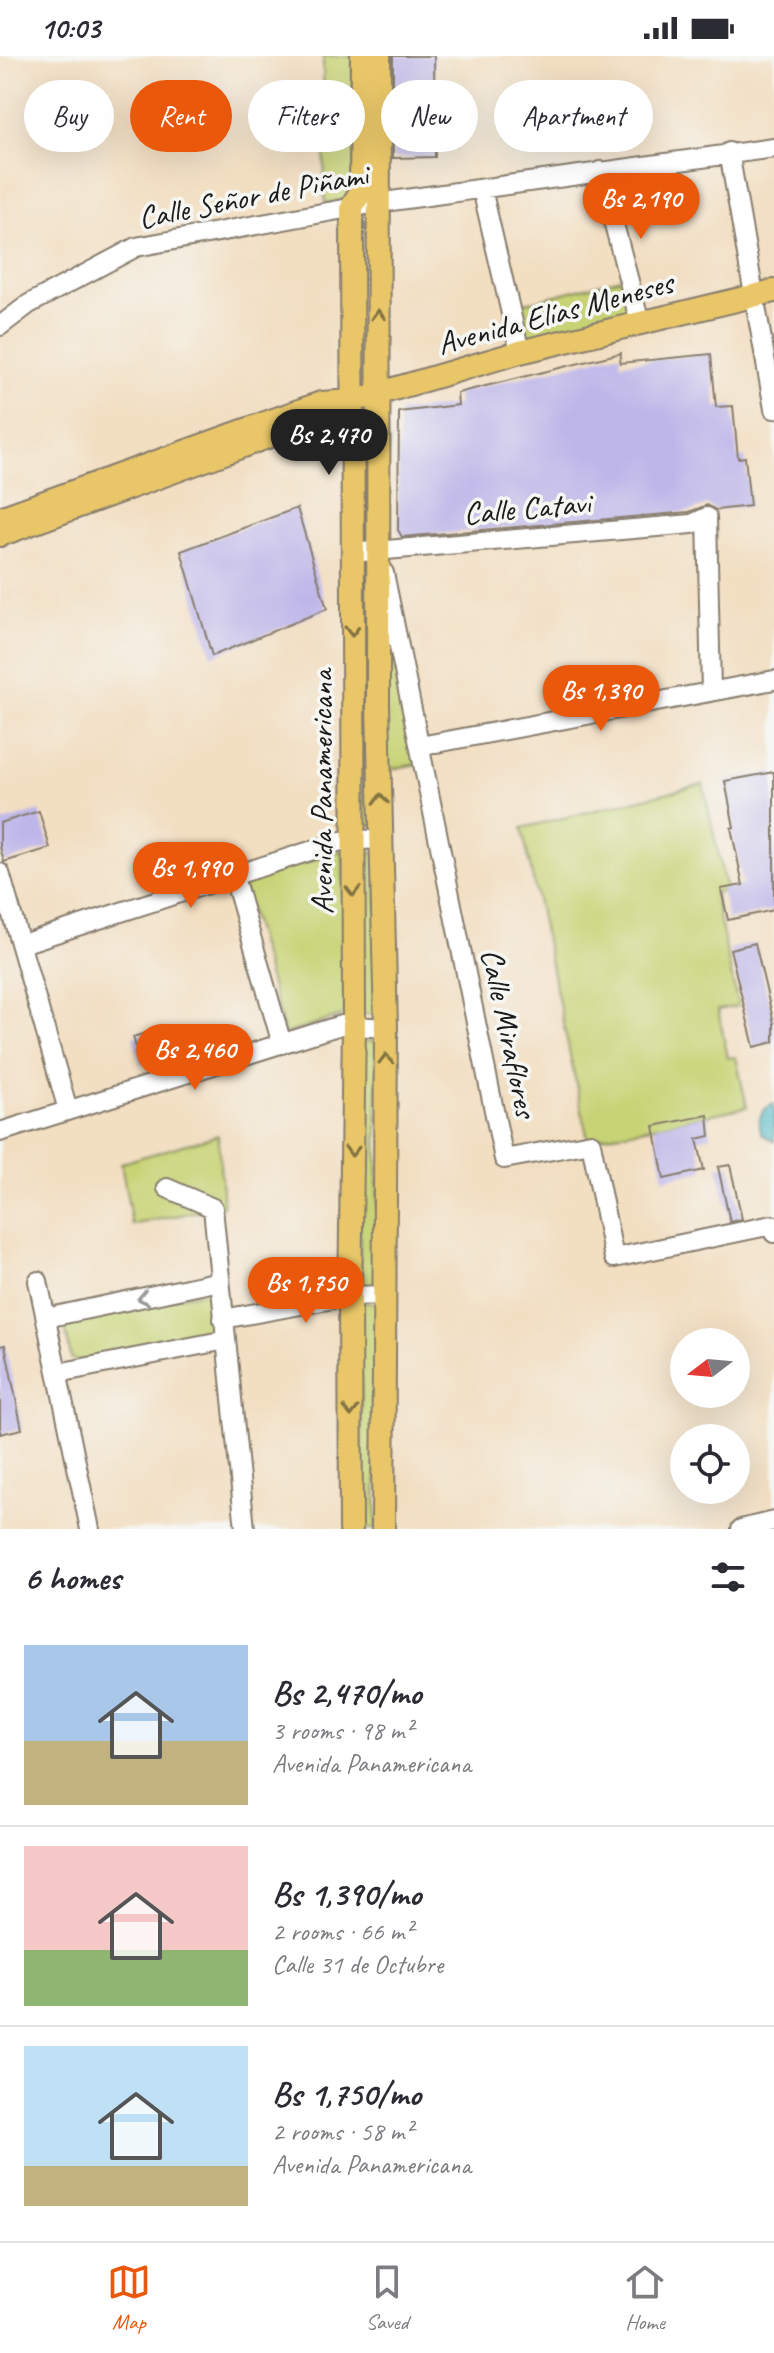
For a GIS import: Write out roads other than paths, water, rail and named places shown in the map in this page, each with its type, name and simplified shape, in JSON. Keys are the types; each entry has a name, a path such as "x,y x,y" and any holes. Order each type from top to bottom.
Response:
{"main road":[{"name":"Avenida Panamericana","path":"351,1529 354,1026 352,207 361,191 362,56"},
{"name":"Avenida Panamericana","path":"379,56 378,705 386,1028 383,1529"},
{"name":"Avenida Elías Meneses","path":"0,518 321,403 353,401 520,352 764,293"},
{"name":"Avenida Elías Meneses","path":"0,535 326,417 353,401"}],"street":[{"name":"Calle Señor de Piñami","path":"0,326 29,304 136,247 377,203 774,148"},
{"path":"729,152 764,293 774,409"},
{"path":"600,171 640,323"},
{"path":"482,189 520,352"},
{"name":"Calle Catavi","path":"351,553 692,524 707,517 711,691"},
{"name":"Calle Miraflores","path":"379,551 504,1159 591,1143 614,1258 772,1225 774,1233"},
{"path":"420,746 774,680"},
{"path":"22,944 341,841 382,839"},
{"path":"0,873 68,1110"},
{"path":"233,874 282,1044"},
{"path":"0,1132 341,1025 386,1028"},
{"path":"167,1188 213,1208 245,1529"},
{"path":"38,1281 90,1529"},
{"path":"46,1318 220,1281"},
{"path":"223,1319 350,1296 385,1295"},
{"path":"58,1373 226,1340"},
{"path":"741,1529 774,1521"}],"water":[{"path":"774,1104 774,1142 762,1134 759,1125 762,1112"}]}
